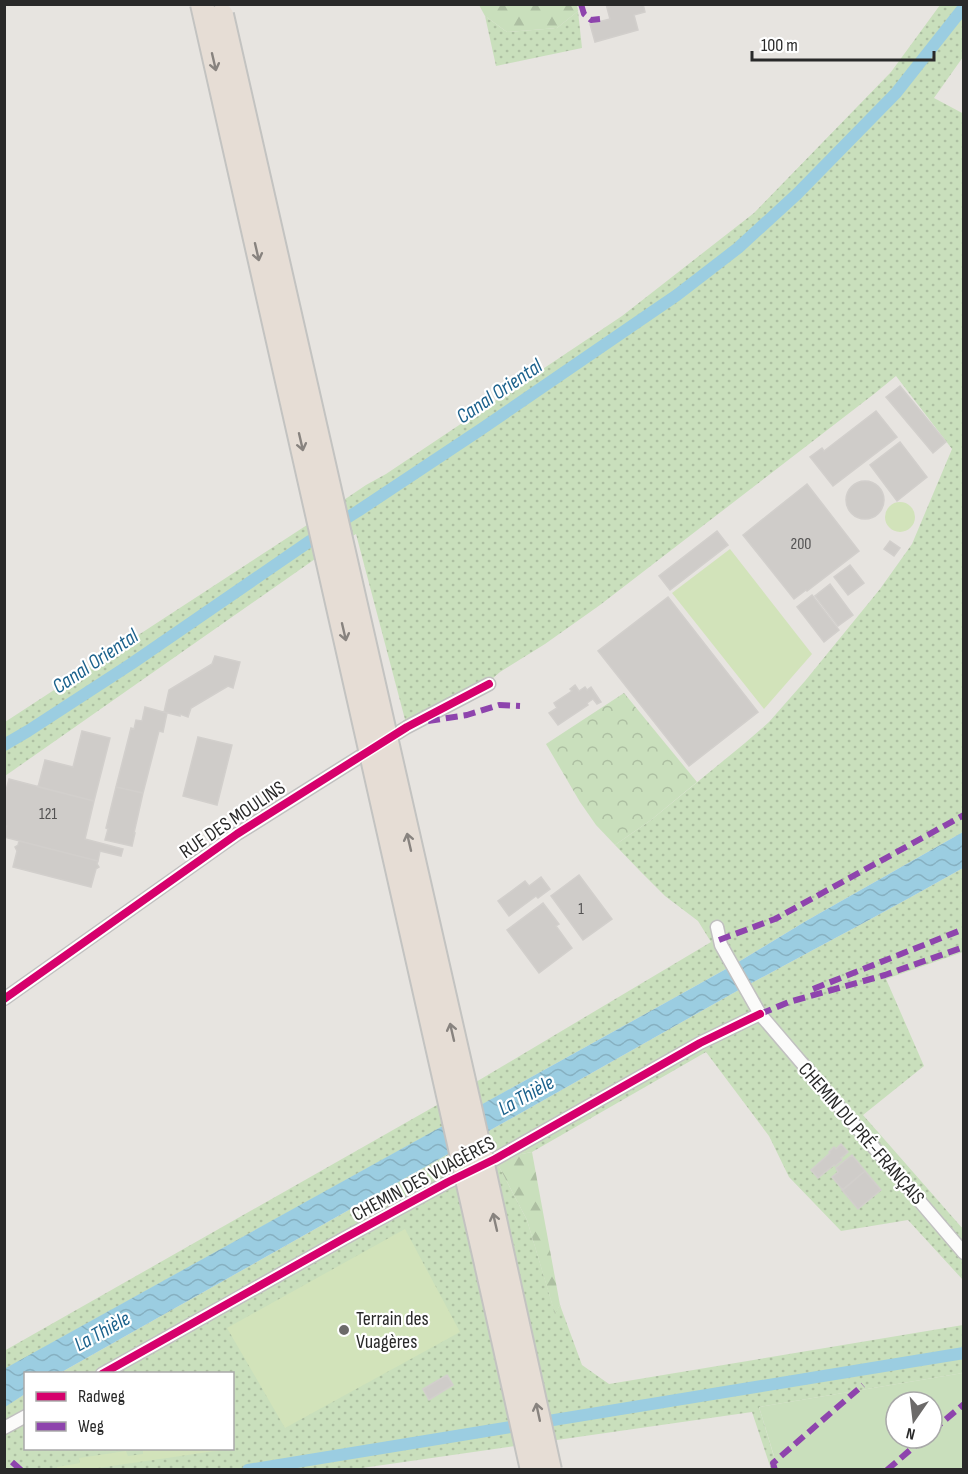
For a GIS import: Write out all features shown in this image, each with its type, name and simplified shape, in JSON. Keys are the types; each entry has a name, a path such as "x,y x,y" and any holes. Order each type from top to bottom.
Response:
{"highway":[{"path":"202,4 494,1296 531,1470"},
{"path":"222,15 550,1470"}],"street":[{"name":"RUE DES MOULINS","path":"4,999 237,834 407,727 489,684"},
{"name":"CHEMIN DU PRÉ-FRANÇAIS","path":"717,927 721,945 757,1010 963,1253"},
{"name":"CHEMIN DES VUAGÈRES","path":"106,1372 343,1239 495,1159 757,1010"},
{"path":"4,1428 24,1417"}],"green space":[{"path":"479,5 577,5 578,11 557,28 507,32 485,16"},
{"path":"940,5 963,5 963,57 934,98 964,114 963,832 735,964 5,1369 4,1351 444,1101 711,942 698,921 665,896 615,845 651,820 745,743 769,722 805,681 880,589 912,544 952,449 896,376 600,605 500,672 489,684 407,727 356,534 315,559 5,776 5,722 386,474 622,316 754,213 891,72"},
{"path":"578,11 582,48 496,66 485,16 507,32 557,28"},
{"path":"900,502 906,503 914,511 914,523 906,531 900,532 894,531 886,523 885,517 886,511 894,503"},
{"path":"730,549 812,654 764,709 672,593"},
{"path":"624,693 697,782 651,820 615,845 596,825 580,802 546,744"},
{"path":"963,868 963,952 886,979 924,1066 863,1115 963,1229 963,1280 908,1220 841,1231 789,1177 769,1136 706,1052 532,1152 495,1159 527,1220 555,1313 560,1305 582,1365 609,1384 963,1325 963,1373 759,1407 778,1470 771,1469 752,1412 355,1469 5,1469 4,1407 24,1395 24,1450 234,1450 234,1372 62,1372 728,996"},
{"path":"532,1152 560,1305 555,1314 527,1220 495,1159"},
{"name":"Terrain des Vuagères","path":"405,1229 460,1332 285,1428 227,1328"},
{"path":"963,1373 963,1469 778,1469 759,1407"},
{"path":"143,1450 222,1450 91,1469 57,1469 57,1467 80,1463 79,1458 126,1451 128,1456 143,1454"}],"water":[{"name":"La Thièle","path":"963,832 963,868 728,996 62,1372 24,1372 24,1395 5,1407 4,1369 735,964"}],"building":[{"path":"606,4 643,4 645,12 634,15 638,30 595,42 590,24 610,19"},
{"path":"900,386 946,442 933,453 886,397"},
{"path":"876,411 897,437 833,486 810,457 822,448 824,451"},
{"path":"900,442 927,477 897,501 870,465"},
{"path":"865,481 878,487 884,500 878,513 865,519 852,513 846,500 852,487"},
{"path":"807,484 859,551 794,599 743,535"},
{"path":"717,531 728,545 670,590 659,576"},
{"path":"890,541 900,548 894,556 884,549"},
{"path":"850,565 864,583 848,595 834,577"},
{"path":"830,584 853,615 838,626 815,596"},
{"path":"812,595 839,630 824,642 797,607"},
{"path":"668,597 758,712 689,766 598,651"},
{"path":"215,656 240,662 233,688 228,686 191,708 188,717 164,712 169,690 212,664"},
{"path":"575,685 579,691 585,687 587,690 591,687 601,702 597,704 593,699 587,703 588,705 558,725 549,713 557,708 554,703 572,691 570,689"},
{"path":"145,707 167,713 163,732 159,731 143,793 116,787 131,728 134,729 136,720 142,721"},
{"path":"82,731 110,738 94,801 38,787 45,760 73,767"},
{"path":"198,737 232,745 217,805 183,796"},
{"path":"9,779 94,801 85,839 123,849 121,856 100,851 98,861 4,837 7,826 4,825 4,798"},
{"path":"116,787 143,793 132,846 105,840"},
{"path":"19,841 98,861 99,867 96,869 91,887 13,867 17,851 15,847"},
{"path":"579,875 612,919 583,940 551,896"},
{"path":"541,877 550,889 538,898 536,896 509,916 498,901 525,881 529,886"},
{"path":"543,903 559,924 556,926 572,948 539,973 507,930"},
{"path":"841,1144 848,1152 841,1158 842,1160 818,1178 811,1170 834,1147 836,1149"},
{"path":"852,1155 865,1171 843,1190 832,1177 838,1172 836,1168"},
{"path":"865,1171 881,1190 858,1209 842,1190"},
{"path":"447,1375 453,1385 429,1400 423,1389"}],"waterway":[{"name":"Canal Oriental","path":"4,745 131,664 677,295 738,248 797,194 896,93 964,7"},
{"path":"248,1470 964,1353"}],"marked path":[{"path":"581,4 584,14 591,20 600,19"},
{"path":"428,721 467,715 499,705 520,706"},
{"path":"719,940 775,919 964,815"},
{"path":"813,989 964,929"},
{"path":"760,1014 789,1002 885,975 964,947"},
{"path":"775,1470 773,1463 863,1385"},
{"path":"944,1421 964,1404"},
{"path":"887,1470 910,1450"},
{"path":"12,1462 21,1470"}],"cycle path":[{"path":"4,999 237,834 407,727 489,684"},
{"path":"106,1372 343,1239 495,1159 700,1043 760,1014"}],"place":[{"name":"Terrain des Vuagères","path":"344,1330"}]}
